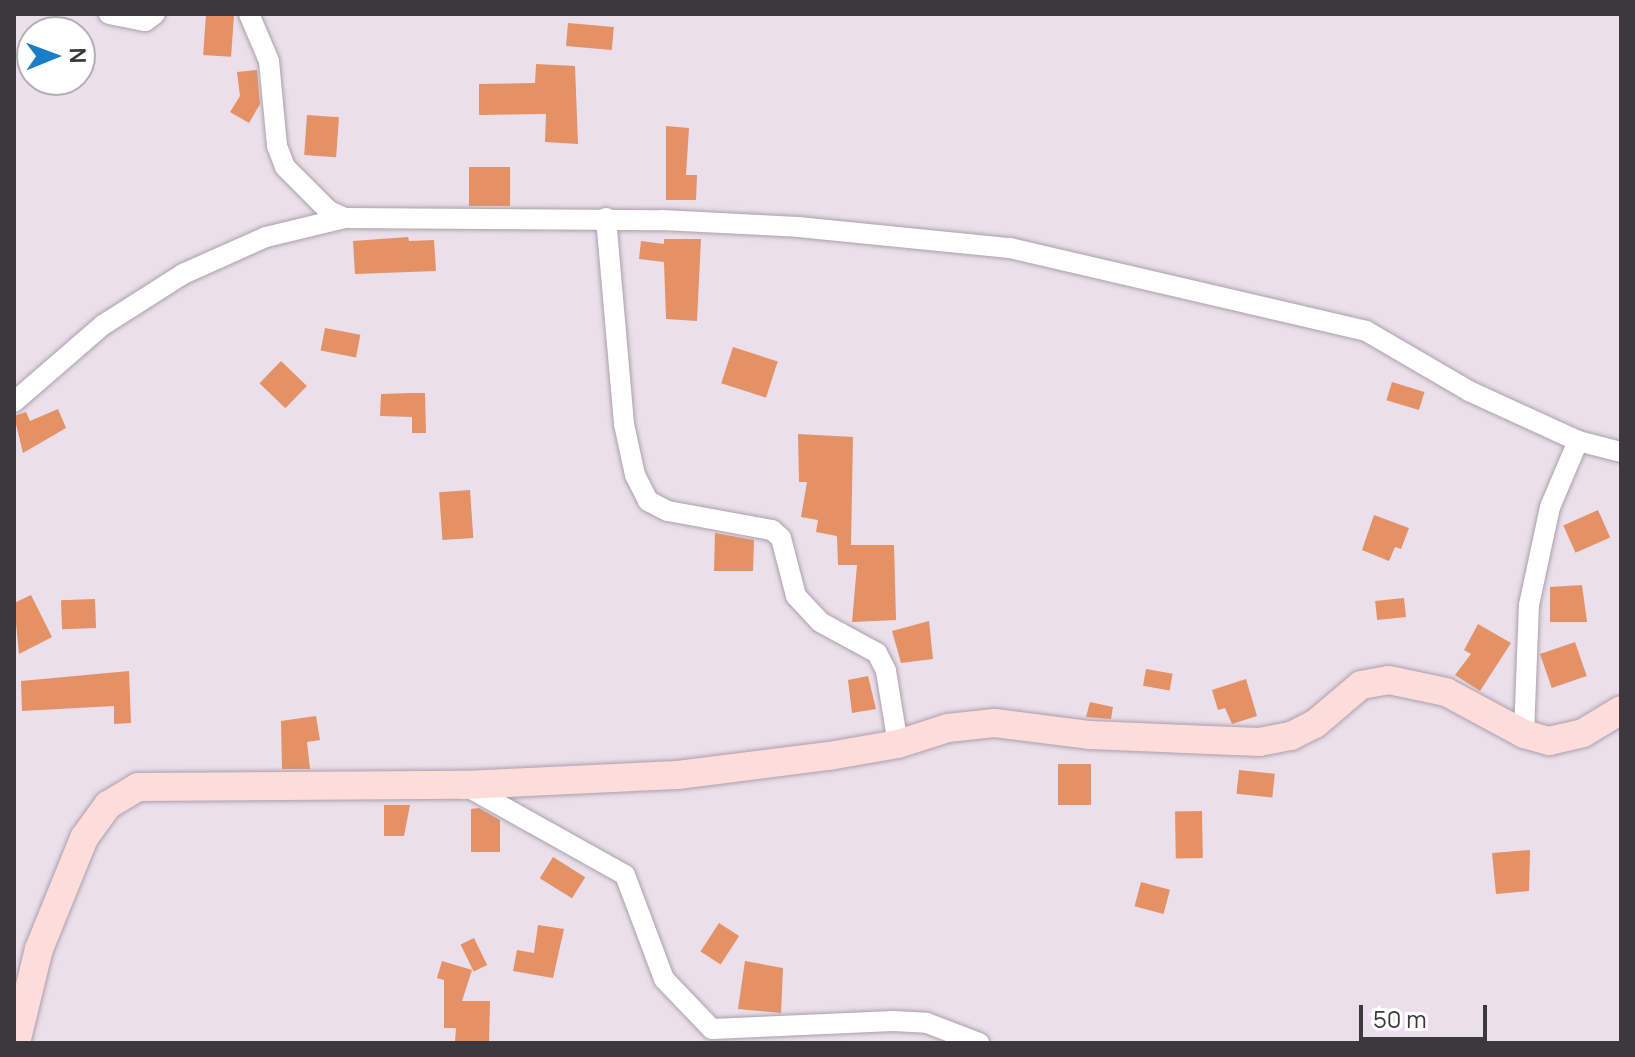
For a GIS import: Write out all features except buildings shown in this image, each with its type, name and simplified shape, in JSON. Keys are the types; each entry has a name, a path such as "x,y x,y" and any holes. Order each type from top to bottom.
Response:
{"street":[{"path":"109,14 145,21 155,14"},
{"path":"249,14 269,61 277,146 285,167 329,211 345,218"},
{"path":"14,402 103,325 183,274 266,237 345,218 606,218 798,227 1010,248 1306,313 1366,331 1469,391 1578,441 1621,452"},
{"path":"606,218 624,424 635,475 648,501 668,511 772,530 781,538 796,596 820,622 877,653 886,671 898,744"},
{"path":"1524,734 1529,605 1537,546 1578,441"},
{"path":"16,1043 39,949 84,838 108,805 138,787 464,785 678,775 898,744 948,728 995,723 1090,735 1259,742 1291,736 1315,724 1361,685 1389,680 1446,692 1524,734 1549,741 1583,733 1621,710"},
{"path":"464,785 625,875 664,979 690,1012 712,1029 893,1021 927,1023 979,1043"}]}
